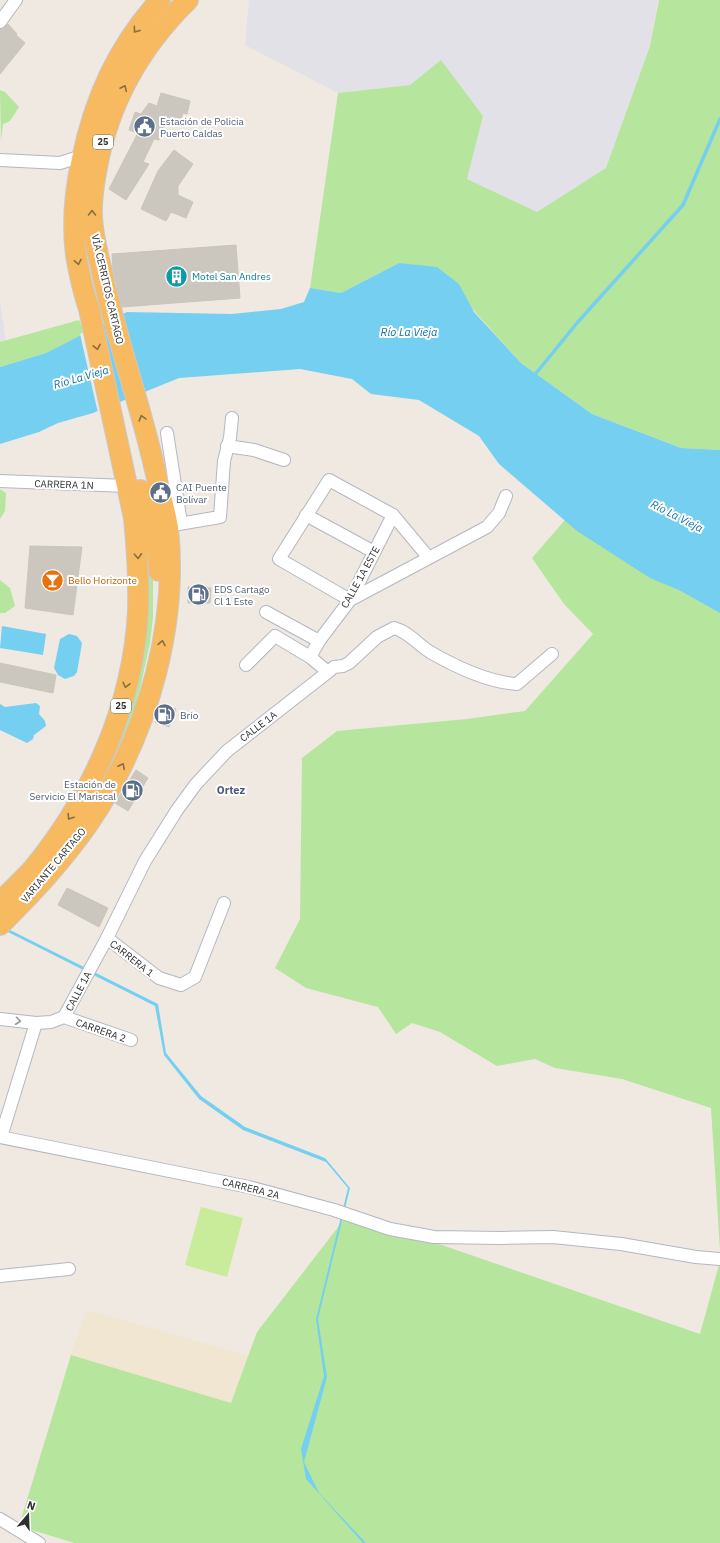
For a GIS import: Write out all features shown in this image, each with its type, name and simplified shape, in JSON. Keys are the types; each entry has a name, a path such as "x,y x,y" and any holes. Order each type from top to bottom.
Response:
{"highway":[{"name":"VÍA CERRITOS CARTAGO","path":"125,475 83,290 76,254 74,218 77,182 82,156 95,107 111,70 132,36 160,0"},
{"path":"163,27 179,0"},
{"name":"VÍA CERRITOS CARTAGO","path":"152,456 110,306 95,240 92,215 96,171 108,124 120,94 144,52 163,27 188,0"},
{"name":"VARIANTE CARTAGO","path":"2,916 43,880 77,840 99,808 125,761 152,688 163,638 174,524 152,456"},
{"path":"125,475 140,489 147,514 150,519 158,524 174,524"},
{"name":"VARIANTE CARTAGO","path":"2,916 31,871 63,829 89,785 110,738 126,689 135,638 139,583 134,518 125,475"},
{"path":"136,535 150,540 158,550 159,573 168,588"}],"street":[{"path":"0,22 16,0"},
{"path":"0,160 60,163 82,156"},
{"path":"60,163 77,182"},
{"path":"167,433 174,524 220,517 227,446 230,438 232,418"},
{"path":"227,446 254,450 284,460"},
{"name":"CARRERA 1N","path":"0,481 125,475"},
{"path":"429,558 393,515 329,480 279,559 350,600 429,558 487,527 499,513 506,496"},
{"path":"306,515 374,552"},
{"name":"CALLE 1A ESTE","path":"310,657 319,641 350,600 393,515"},
{"path":"266,612 319,641"},
{"name":"CALLE 1A","path":"64,1017 107,938 144,861 196,784 227,750 247,733 334,667 343,666 349,663 377,637 394,628 404,631 429,651 465,670 505,683 517,684 552,654"},
{"path":"246,665 275,636 310,657 328,672"},
{"name":"CARRERA 1","path":"107,938 159,978 181,985 195,977 224,903"},
{"name":"CARRERA 2","path":"0,1019 36,1023 50,1022 64,1017 131,1040"},
{"path":"0,1137 36,1023"},
{"name":"CARRERA 2A","path":"0,1137 249,1186 334,1210 390,1229 434,1237 553,1237 621,1244 696,1257 720,1259"},
{"path":"0,1276 69,1269"},
{"path":"0,1520 39,1543"}],"shaded area":[{"path":"249,0 658,0 650,46 606,169 537,212 467,179 483,116 410,85 338,93 245,45"},
{"path":"0,301 6,341 0,342"},
{"path":"87,1310 249,1356 231,1404 71,1355"}],"green space":[{"path":"659,0 720,0 720,450 681,448 592,414 521,363 469,305 459,284 399,263 341,293 310,288 338,93 410,85 441,60 483,116 467,179 537,212 606,168 650,46"},
{"path":"0,90 5,92 19,107 10,121 3,124 1,141"},
{"path":"79,320 85,334 46,353 0,367 0,342"},
{"path":"0,489 6,493 5,511 0,519"},
{"path":"571,513 720,604 720,1250 711,1108 622,1079 555,1068 535,1059 497,1066 440,1032 412,1023 396,1034 378,1007 306,988 275,968 300,919 302,758 337,731 467,719 525,711 593,634 564,604 532,558"},
{"path":"150,560 153,576 153,617 150,643 131,722 115,760 96,797 0,911 94,794 144,562"},
{"path":"0,580 10,588 15,606 5,613 0,613"},
{"path":"201,1207 243,1218 227,1277 185,1265"},
{"path":"349,1213 700,1334 720,1261 720,1543 74,1543 19,1526 71,1355 231,1403 257,1332"}],"water":[{"name":"Río La Vieja","path":"399,263 437,267 459,284 474,312 521,363 592,414 681,448 720,450 720,613 679,590 650,578 577,531 499,464 479,436 419,400 371,394 352,379 300,369 179,378 93,413 58,423 39,432 0,444 0,367 46,353 127,312 232,314 281,309 304,302 310,288 341,293"},
{"path":"2,626 46,634 43,655 0,648"},
{"path":"69,634 77,636 82,643 77,672 74,676 65,679 58,675 54,668 60,639"},
{"path":"36,703 40,706 39,714 45,721 46,726 34,735 33,739 27,743 0,730 0,704 5,707"},
{"path":"0,925 158,1004 166,1053 201,1096 245,1127 325,1158 350,1188 318,1319 327,1377 304,1462 319,1493 366,1543 363,1543 306,1479 301,1449 324,1376 316,1319 348,1188 326,1162 243,1130 199,1099 164,1055 155,1006 0,928"}],"pier":[{"path":"100,323 117,405 98,413 80,334"}],"building":[{"path":"8,24 17,34 16,35 25,43 0,74 0,29 3,29"},
{"path":"161,93 190,101 187,114 183,113 178,126 165,122 159,140 154,139 143,162 149,164 126,200 109,189 138,133 129,130 135,112 141,114 149,103 157,106"},
{"path":"174,150 193,164 178,186 178,195 193,202 186,218 171,212 166,221 141,209 158,171"},
{"name":"Motel San Andres","path":"236,245 240,298 122,307 113,270 112,254"},
{"name":"Bello Horizonte","path":"30,546 82,547 73,615 25,608"},
{"name":"EDS Cartago Cl 1 Este","path":"188,587 211,588 210,603 188,603"},
{"path":"0,663 56,675 53,693 0,682"},
{"name":"Brío","path":"161,704 176,709 169,727 155,722"},
{"name":"Estación de Servicio El Mariscal","path":"136,770 148,778 128,811 115,803"},
{"path":"67,888 108,908 99,927 58,905"}],"waterway":[{"path":"533,377 577,323 683,205 720,119"}],"place":[{"name":"Estación de Policia Puerto Caldas","path":"144,127"},
{"name":"Motel San Andres","path":"176,276"},
{"name":"CAI Puente Bolívar","path":"161,493"},
{"name":"Bello Horizonte","path":"53,580"},
{"name":"EDS Cartago Cl 1 Este","path":"199,595"},
{"name":"Brío","path":"165,715"},
{"name":"Estación de Servicio El Mariscal","path":"132,790"}],"district":[{"name":"Ortez","path":"231,790"}]}
